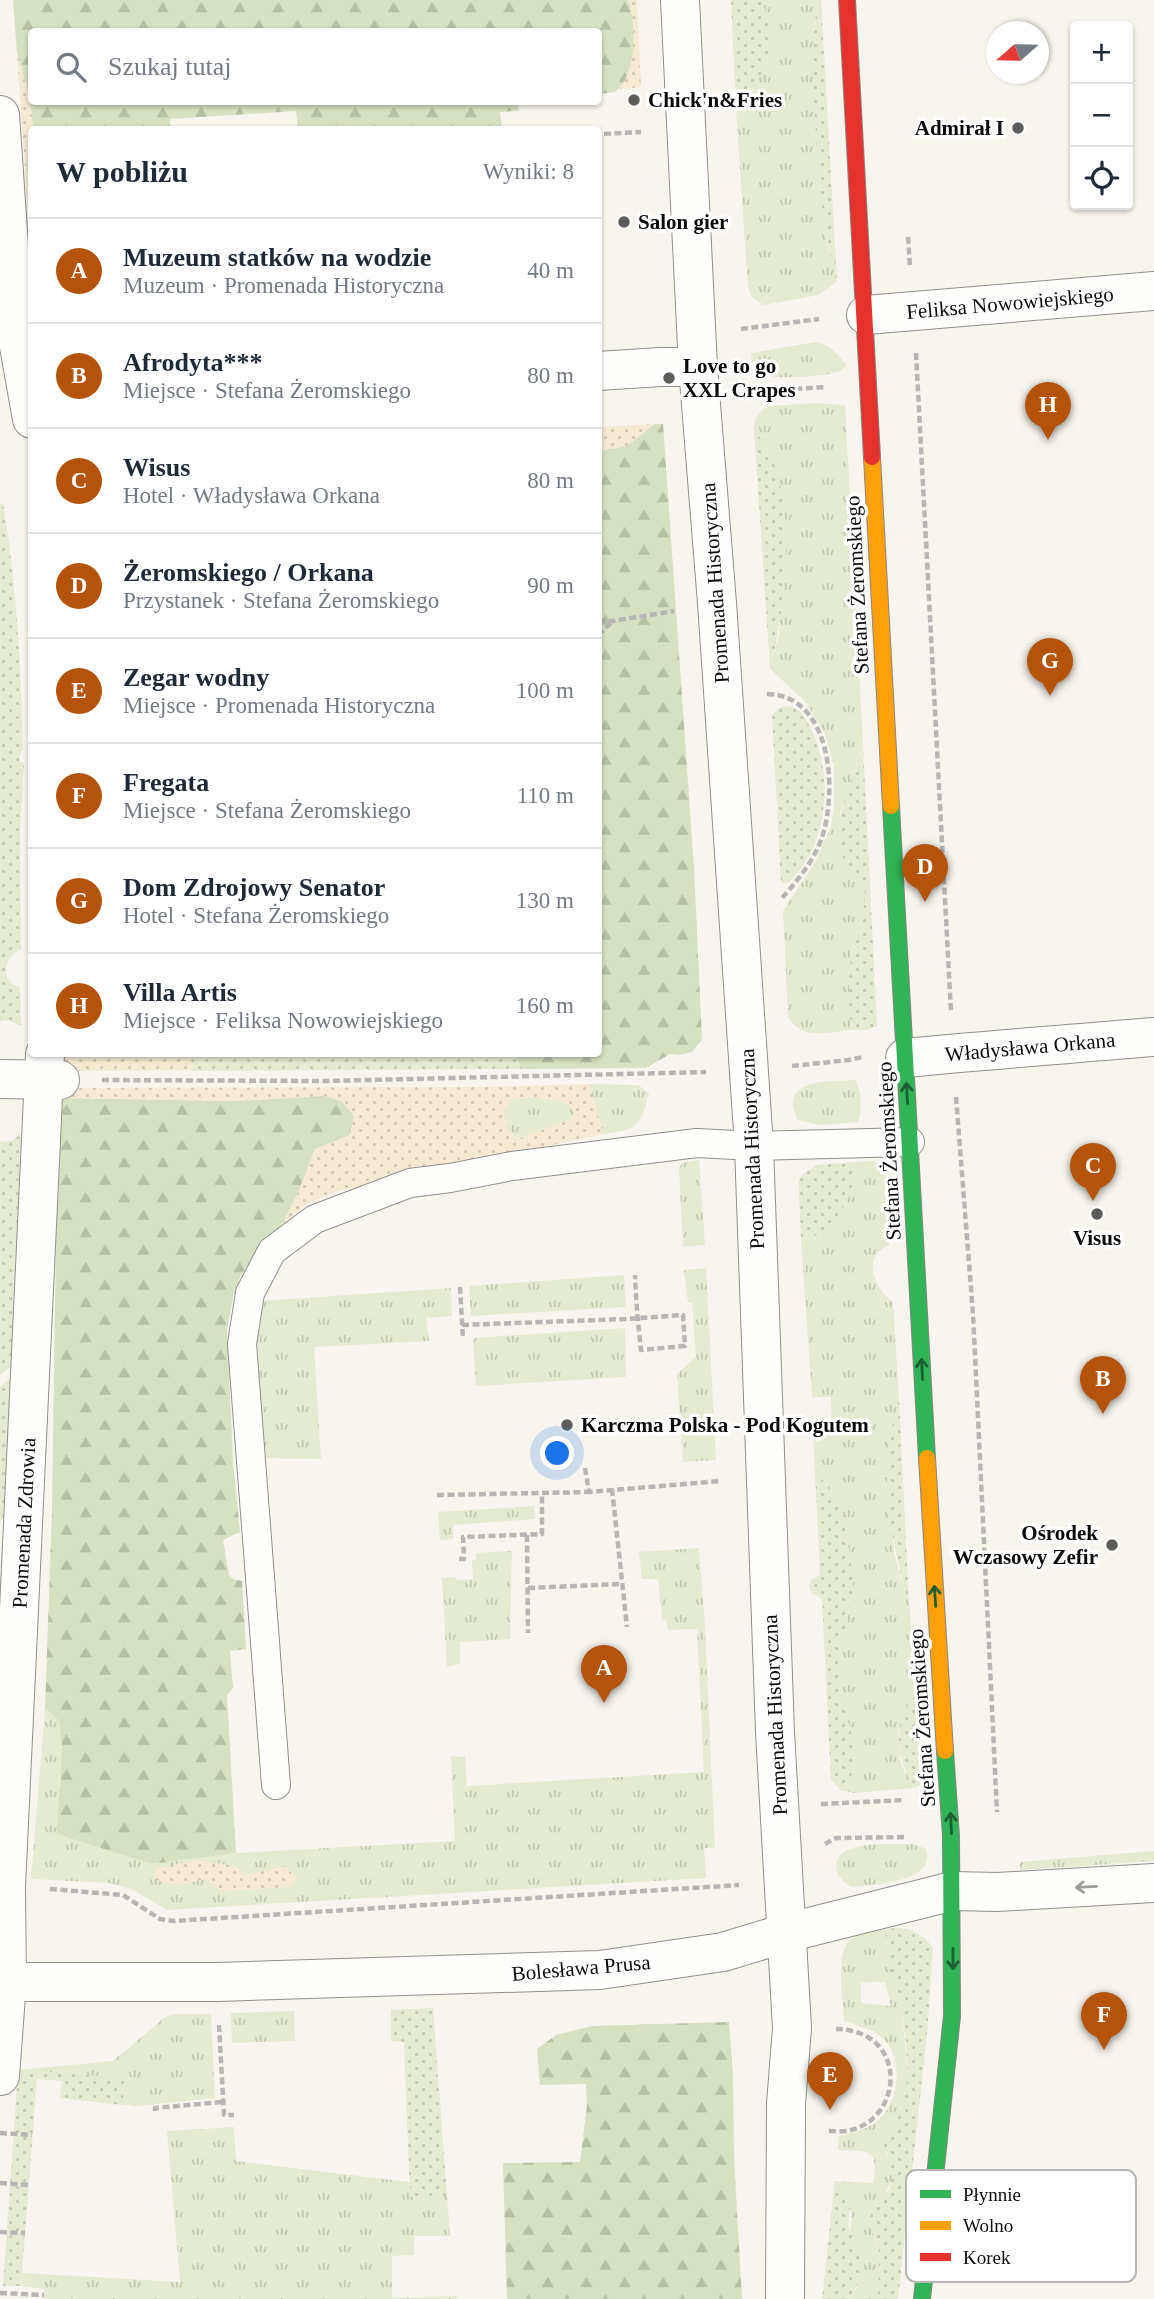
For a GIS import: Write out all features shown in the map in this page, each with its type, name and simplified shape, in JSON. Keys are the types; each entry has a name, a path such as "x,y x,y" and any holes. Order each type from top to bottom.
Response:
{"street":[{"name":"Promenada Historyczna","path":"680,0 698,365 754,1146 764,1477 792,2028 786,2132 785,2299"},
{"name":"Stefana Żeromskiego","path":"848,0 866,315 888,1056 910,1142 934,1591 951,1823 953,2016 936,2170"},
{"path":"0,116 23,409"},
{"name":"Feliksa Nowowiejskiego","path":"866,315 1154,291"},
{"path":"602,371 698,365"},
{"name":"Władysława Orkana","path":"888,1056 988,1052 1154,1037"},
{"path":"0,1079 50,1071"},
{"name":"Promenada Zdrowia","path":"0,2076 6,1887 50,1071"},
{"name":"Bolesława Prusa","path":"4,1980 217,1982 600,1970 723,1952 786,1933 953,1891 997,1892 1154,1883"}],"lane":[{"path":"276,1785 242,1344 250,1293 272,1251 315,1219 410,1183 525,1164 696,1143 754,1146 910,1142"}],"path":[{"path":"698,365 822,318"},
{"path":"916,346 951,1016"},
{"path":"698,365 834,386"},
{"path":"602,621 717,603"},
{"path":"602,631 613,621"},
{"path":"723,693 773,694 802,705 815,724 831,778 828,815 821,840 809,864 783,898 739,930"},
{"path":"50,1071 340,1081 750,1070 888,1056"},
{"path":"956,1086 973,1314 997,1821"},
{"path":"462,1325 637,1318 683,1315 685,1346 640,1350 637,1318 635,1275"},
{"path":"460,1287 463,1339"},
{"path":"585,1468 589,1492"},
{"path":"437,1494 589,1492 764,1477"},
{"path":"612,1489 627,1627"},
{"path":"459,1559 464,1559 463,1537 542,1534 542,1493"},
{"path":"527,1535 528,1633"},
{"path":"528,1588 621,1584"},
{"path":"779,1806 909,1799"},
{"path":"6,1887 123,1895 159,1919 174,1922 746,1885 836,1838 914,1837"},
{"path":"217,1982 223,2116 234,2115"},
{"path":"786,2132 845,2131 868,2122 880,2111 891,2083 885,2052 863,2032 852,2029 792,2028"},
{"path":"155,2111 155,2108 222,2102"},
{"path":"0,2133 32,2135"},
{"path":"0,2183 29,2185"},
{"path":"0,2232 25,2233"},
{"path":"0,2293 44,2295"}],"green space":[{"path":"13,0 628,0 633,24 633,53 628,76 615,92 602,94 602,28 28,28 28,90 17,54"},
{"path":"731,0 762,0 771,32 766,65 736,111"},
{"path":"762,0 818,0 814,24 827,242 837,282 818,295 764,305 751,297 748,285 736,111 752,92 771,31"},
{"path":"818,0 821,0 837,282 821,200 814,102 814,29"},
{"path":"31,105 518,105 519,111 500,112 502,126 298,126 296,111 170,119 171,126 33,126"},
{"path":"816,342 833,351 847,366 838,372 778,377 760,373 753,363 751,353"},
{"path":"814,403 845,405 863,745 840,813 842,855 857,870 865,889 862,917 852,954 851,1030 824,1033 800,1029 788,1016 783,911 814,864 831,827 834,765 824,732 804,700 770,669 779,634 785,533 781,491 771,455 754,429 755,419 762,410 771,406"},
{"path":"654,424 663,424 694,868 702,1040 692,1052 670,1054 646,1068 522,1069 516,1057 602,1057 602,450 627,446"},
{"path":"754,429 771,456 779,480 786,534 784,591 770,669"},
{"path":"0,504 3,504 8,534 15,596 23,750 20,761 24,763 20,830 21,949 9,959 6,975 11,983 20,988 22,1026 5,1020 0,1022"},
{"path":"786,706 800,712 809,725 817,744 825,786 820,829 812,849 802,868 788,883 781,883 772,715 779,708"},
{"path":"863,746 877,1026 867,1030 851,1030 850,969 865,888 861,877 842,855 838,831 844,801"},
{"path":"192,1057 516,1057 522,1069 193,1071"},
{"path":"856,1080 861,1101 858,1122 820,1125 798,1120 793,1106 794,1096 800,1089 820,1082"},
{"path":"589,1084 638,1085 649,1093 640,1120 631,1128 603,1134"},
{"path":"326,1096 343,1102 354,1116 350,1135 297,1195 282,1225 258,1250 240,1277 227,1330 233,1461 240,1532 223,1540 229,1575 242,1581 246,1649 230,1651 233,1688 227,1695 236,1853 152,1864 57,1834 62,1747 59,1721 45,1708 52,1511 58,1098 235,1101"},
{"path":"532,1097 563,1102 575,1113 572,1119 521,1138 515,1137 507,1127 503,1111 513,1099"},
{"path":"21,1134 16,1363 0,1375 0,1142 11,1141"},
{"path":"699,1160 705,1245 683,1247 679,1168 682,1163"},
{"path":"873,1161 884,1164 886,1170 889,1245 875,1257 873,1273 886,1297 893,1303 899,1398 888,1453 894,1553 909,1603 916,1694 905,1712 898,1734 901,1764 914,1788 853,1793 847,1791 856,1759 838,1684 838,1662 853,1590 851,1563 843,1516 829,1486 815,1474 813,1434 832,1432 831,1397 812,1397 801,1240 822,1232 842,1210 854,1182 856,1162"},
{"path":"856,1162 854,1182 842,1210 822,1232 801,1240 799,1179 818,1165"},
{"path":"706,1268 716,1460 683,1462 677,1374 696,1357 692,1303 688,1303 684,1270"},
{"path":"624,1275 626,1307 471,1316 469,1286"},
{"path":"451,1288 452,1316 426,1318 429,1341 314,1347 321,1459 261,1458 254,1325 260,1301"},
{"path":"625,1328 626,1377 476,1386 473,1338"},
{"path":"13,1375 3,1518 0,1521 0,1387"},
{"path":"899,1398 909,1603 895,1547 887,1490 888,1452"},
{"path":"815,1474 829,1486 843,1517 851,1563 853,1590 838,1662 838,1684 856,1759 847,1791 842,1791 831,1780 822,1599 811,1593 809,1586 812,1579 820,1575"},
{"path":"534,1506 535,1519 453,1525 453,1539 440,1540 438,1512"},
{"path":"699,1548 715,1848 704,1848 706,1878 167,1910 131,1889 110,1883 31,1879 45,1708 59,1721 62,1747 59,1788 152,1864 236,1853 455,1841 451,1756 465,1757 467,1786 704,1772 697,1629 668,1630 666,1620 663,1620 663,1625 658,1579 642,1579 639,1552"},
{"path":"512,1551 510,1639 460,1642 460,1663 447,1667 442,1578 473,1579 472,1560 476,1560 476,1553"},
{"path":"916,1694 921,1785 914,1788 903,1764 899,1729 902,1717"},
{"path":"913,1844 926,1849 927,1860 922,1869 901,1880 852,1887 837,1873 839,1857 855,1847"},
{"path":"1154,1851 1154,1861 1020,1870 1020,1862"},
{"path":"885,1929 888,1961 902,2009 908,2077 900,2114 895,2130 889,2136 886,2152 891,2163 892,2178 883,2200 872,2211 873,2232 879,2251 878,2299 848,2299 857,2288 856,2243 850,2232 852,2214 841,2188 834,2188 834,2181 873,2183 874,2163 873,2157 864,2152 838,2150 839,2136 865,2128 879,2119 892,2101 897,2078 893,2054 888,2044 872,2031 844,2021 842,1957 853,1938 861,1933","holes":["885,1982 891,2006 861,2003 861,1983"]},
{"path":"885,1929 909,1930 926,1940 933,1948 927,2035 912,2170 906,2170 906,2226 898,2299 878,2299 879,2251 870,2218 872,2211 889,2190 892,2178 891,2163 883,2142 885,2137 895,2130 908,2077 902,2009 888,1961"},
{"path":"433,2008 447,2195 410,2197 404,2042 391,2041 391,2010"},
{"path":"294,2011 295,2041 232,2043 231,2013"},
{"path":"174,2014 211,2014 215,2098 139,2106 123,2105 124,2078 18,2070 113,2061 165,2017"},
{"path":"729,2022 742,2299 507,2299 503,2163 580,2162 587,2105 586,2084 540,2085 537,2049 556,2035 592,2026"},
{"path":"18,2070 124,2078 123,2105 60,2098 62,2081 37,2079 21,2286 3,2286"},
{"path":"234,2127 236,2161 409,2182 410,2197 447,2195 450,2236 414,2236 414,2255 392,2256 392,2298 455,2296 459,2299 44,2299 44,2289 21,2286 22,2273 180,2282 167,2131"},
{"path":"834,2188 841,2188 849,2201 849,2229 861,2258 859,2279 848,2299 822,2299"}],"sand":[{"path":"628,0 637,0 641,87 619,89 625,81 632,59 634,33"},
{"path":"17,54 28,90 33,126 28,126 28,211"},
{"path":"654,424 627,446 602,450 602,427"},
{"path":"60,1057 516,1057 522,1069 60,1071"},
{"path":"589,1084 603,1134 338,1191 308,1203 282,1225 315,1149 350,1135 354,1116 343,1102 326,1096 235,1101 58,1098 59,1088 486,1087","holes":["532,1097 562,1102 575,1113 572,1119 521,1138 515,1137 507,1127 503,1111 513,1099"]},
{"path":"198,1860 234,1866 247,1875 285,1866 297,1879 288,1887 221,1891 206,1879 173,1884 154,1878 156,1868"}],"traffic: fast":[{"path":"891,806 927,1458"},
{"path":"936,2170 952,2016 951,1836 945,1751"},
{"path":"922,2299 924,2282"}],"traffic: slow":[{"path":"872,457 891,806"},
{"path":"927,1458 945,1751"}],"traffic: jam":[{"path":"847,0 872,457"}],"place":[{"name":"Chick'n&Fries","path":"634,100"},
{"name":"Admirał I","path":"1018,128"},
{"name":"Salon gier","path":"624,222"},
{"name":"Love to go XXL Crapes","path":"669,378"},
{"name":"Villa Artis","path":"1048,440"},
{"name":"Dom Zdrojowy Senator","path":"1050,696"},
{"name":"Żeromskiego / Orkana","path":"925,902"},
{"name":"Wisus","path":"1093,1201"},
{"name":"Visus","path":"1097,1214"},
{"name":"Afrodyta***","path":"1103,1414"},
{"name":"Karczma Polska - Pod Kogutem","path":"567,1425"},
{"name":"Ośrodek Wczasowy Zefir","path":"1112,1545"},
{"name":"Muzeum statków na wodzie","path":"604,1703"},
{"name":"Fregata","path":"1104,2050"},
{"name":"Zegar wodny","path":"830,2110"}]}
